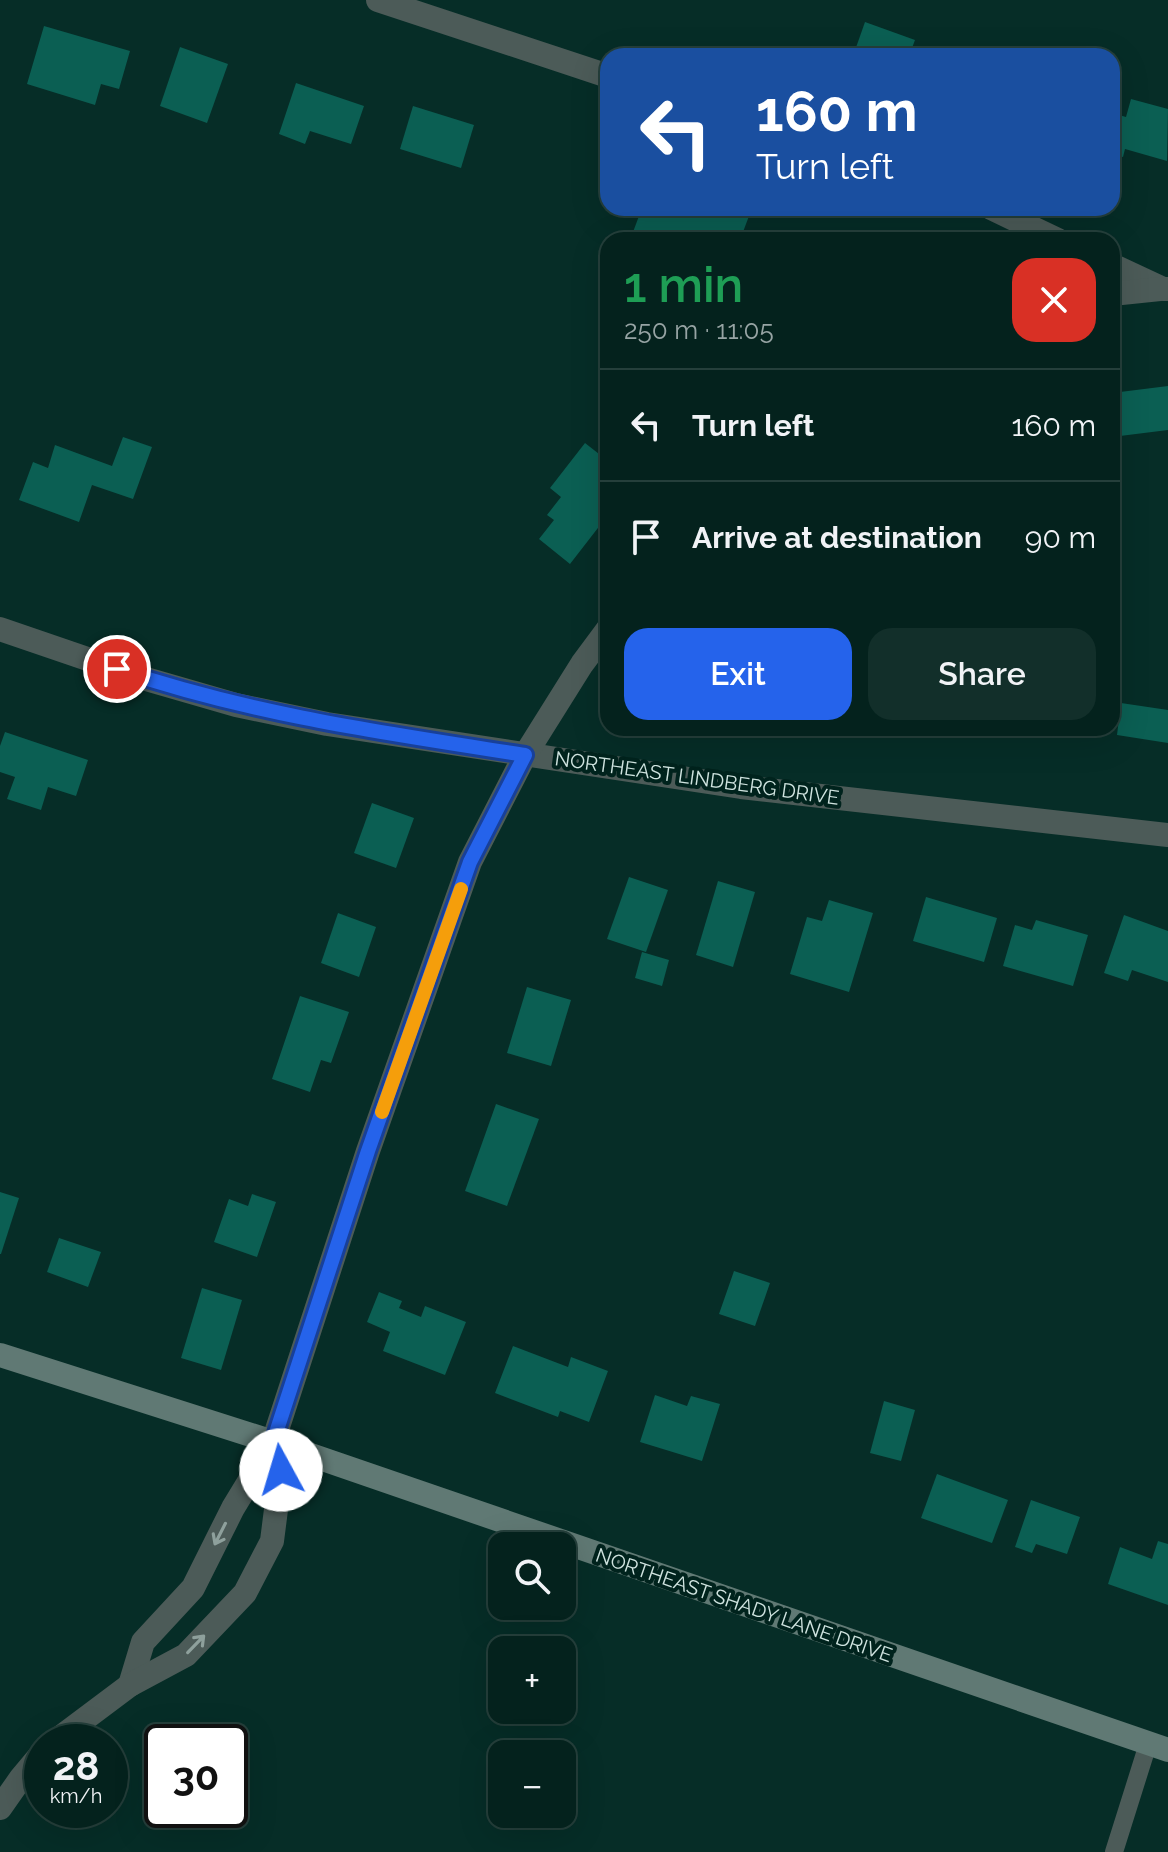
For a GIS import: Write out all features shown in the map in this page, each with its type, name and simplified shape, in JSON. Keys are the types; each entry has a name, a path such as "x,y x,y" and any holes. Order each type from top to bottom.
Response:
{"street":[{"path":"378,0 600,73"},
{"path":"1008,216 1041,232"},
{"path":"1120,269 1165,289"},
{"path":"1120,293 1165,289"},
{"name":"NORTHEAST LINDBERG DRIVE","path":"0,629 146,679 236,705 327,724 741,787 1168,835"},
{"path":"130,1685 143,1642 193,1588 233,1508 273,1442 368,1151 470,862 525,755 600,640"},
{"name":"NORTHEAST SHADY LANE DRIVE","path":"0,1355 273,1442 1158,1747"},
{"path":"78,1724 130,1685 186,1655 245,1593 272,1541 281,1470 273,1442"},
{"path":"0,1808 24,1774"}],"lane":[{"path":"1114,1852 1158,1747"}],"building":[{"path":"865,22 915,40 912,48 856,48"},
{"path":"44,26 130,51 119,89 101,84 95,105 27,84"},
{"path":"180,47 228,64 207,123 160,106"},
{"path":"296,83 364,106 351,144 310,131 305,144 279,134"},
{"path":"1131,99 1168,109 1167,161 1125,149 1123,157 1120,156 1120,115 1126,117"},
{"path":"413,106 474,125 461,168 400,149"},
{"path":"639,216 749,216 743,232 633,232"},
{"path":"1168,386 1168,430 1120,436 1120,392"},
{"path":"123,437 152,447 133,499 92,485 79,522 19,500 33,462 48,468 55,445 112,466"},
{"path":"585,443 600,455 600,525 570,564 539,539 554,520 547,515 561,497 550,488"},
{"path":"1121,703 1168,710 1168,743 1120,735"},
{"path":"5,732 88,760 76,796 48,787 41,810 7,799 15,777 0,772 0,746"},
{"path":"372,803 414,818 396,868 354,853"},
{"path":"629,877 668,890 646,952 607,939"},
{"path":"718,881 755,892 733,967 696,955"},
{"path":"926,897 997,918 984,962 913,941"},
{"path":"829,900 873,913 849,992 790,974 807,917 822,921"},
{"path":"338,913 376,927 359,977 321,963"},
{"path":"1124,915 1168,931 1168,982 1132,970 1128,981 1104,973"},
{"path":"1036,920 1088,935 1073,986 1003,966 1015,925 1032,930"},
{"path":"642,952 669,960 662,986 635,978"},
{"path":"527,987 571,1000 551,1066 507,1053"},
{"path":"300,996 349,1012 331,1063 321,1060 310,1092 272,1079"},
{"path":"496,1104 539,1119 507,1206 465,1191"},
{"path":"0,1192 19,1198 1,1254 0,1254"},
{"path":"252,1194 276,1202 257,1257 214,1242 229,1199 248,1206"},
{"path":"59,1238 101,1252 88,1287 47,1272"},
{"path":"734,1271 770,1283 755,1326 719,1314"},
{"path":"202,1288 242,1300 221,1370 181,1358"},
{"path":"379,1292 402,1301 399,1308 421,1317 425,1306 466,1322 445,1375 383,1351 390,1332 367,1322"},
{"path":"513,1346 568,1367 571,1357 608,1371 589,1422 560,1411 558,1417 495,1393"},
{"path":"655,1395 687,1406 691,1396 720,1404 702,1461 640,1442"},
{"path":"884,1401 915,1410 901,1461 870,1453"},
{"path":"937,1474 1008,1500 992,1543 921,1518"},
{"path":"1031,1500 1080,1517 1067,1554 1036,1544 1032,1553 1015,1547"},
{"path":"1158,1541 1168,1544 1168,1605 1108,1584 1120,1547 1152,1559"}],"slow traffic":[{"path":"382,1112 461,889"}],"route":[{"path":"117,669 236,705 327,724 525,755 470,862 368,1151 273,1442 281,1470"}]}
